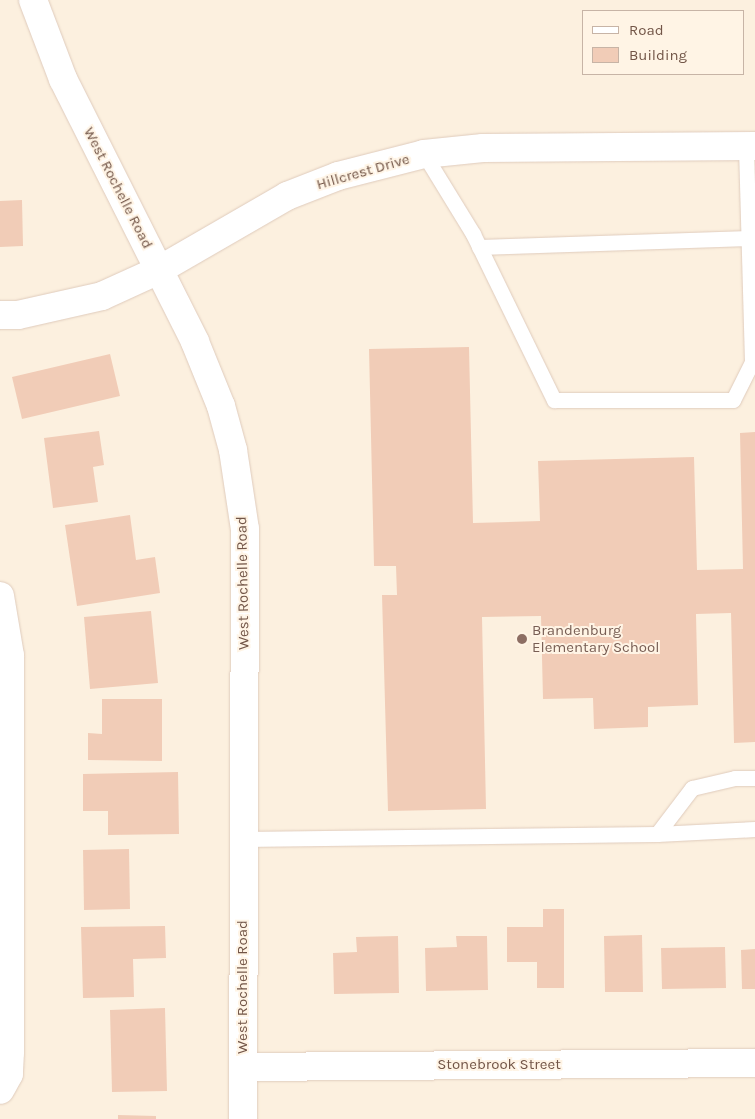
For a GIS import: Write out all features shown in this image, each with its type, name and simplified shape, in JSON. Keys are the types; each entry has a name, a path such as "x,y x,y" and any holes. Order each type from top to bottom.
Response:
{"street":[{"name":"West Rochelle Road","path":"33,0 63,79 195,342 220,406 238,483 244,529 243,1119"},
{"name":"Hillcrest Drive","path":"0,315 18,315 102,296 159,270 287,196 338,176 424,154 483,148 750,146"},
{"path":"0,596 10,656 10,1052 9,1074 0,1090"},
{"name":"Stonebrook Street","path":"243,1067 755,1063"}],"lane":[{"path":"424,154 479,247 554,400 733,400 752,362 748,238 750,146"},
{"path":"479,247 748,238"},
{"path":"657,834 692,788 726,779 755,778"},
{"path":"242,839 657,834 755,829"}],"building":[{"path":"22,200 23,246 0,247 0,201"},
{"path":"469,347 473,523 540,521 538,461 694,457 697,570 743,569 740,433 755,432 755,742 734,743 731,613 696,614 698,705 648,707 648,727 594,729 593,698 543,699 541,616 482,617 486,809 388,811 382,595 397,595 396,566 374,566 369,349"},
{"path":"110,354 120,396 22,419 12,377"},
{"path":"99,431 104,465 93,467 98,502 53,508 44,438"},
{"path":"130,515 136,560 155,557 160,593 77,606 65,525"},
{"path":"151,611 158,683 90,689 84,617"},
{"path":"102,699 162,699 162,761 88,760 88,733 102,734"},
{"path":"178,772 179,834 108,835 108,811 83,811 83,774"},
{"path":"129,849 130,909 84,910 83,850"},
{"path":"543,909 564,909 564,988 537,988 537,962 507,962 507,927 543,927"},
{"path":"165,926 166,958 133,959 134,997 83,998 81,927"},
{"path":"642,935 643,992 605,992 604,936"},
{"path":"398,936 399,993 334,994 333,953 357,952 356,937"},
{"path":"456,936 487,936 488,990 426,991 425,948 457,947"},
{"path":"725,947 726,988 662,989 661,948"},
{"path":"755,949 755,989 742,989 741,950"},
{"path":"165,1008 167,1091 112,1092 110,1010"},
{"path":"118,1115 156,1116 156,1119 118,1119"}],"place":[{"name":"Brandenburg Elementary School","path":"522,639"}]}
